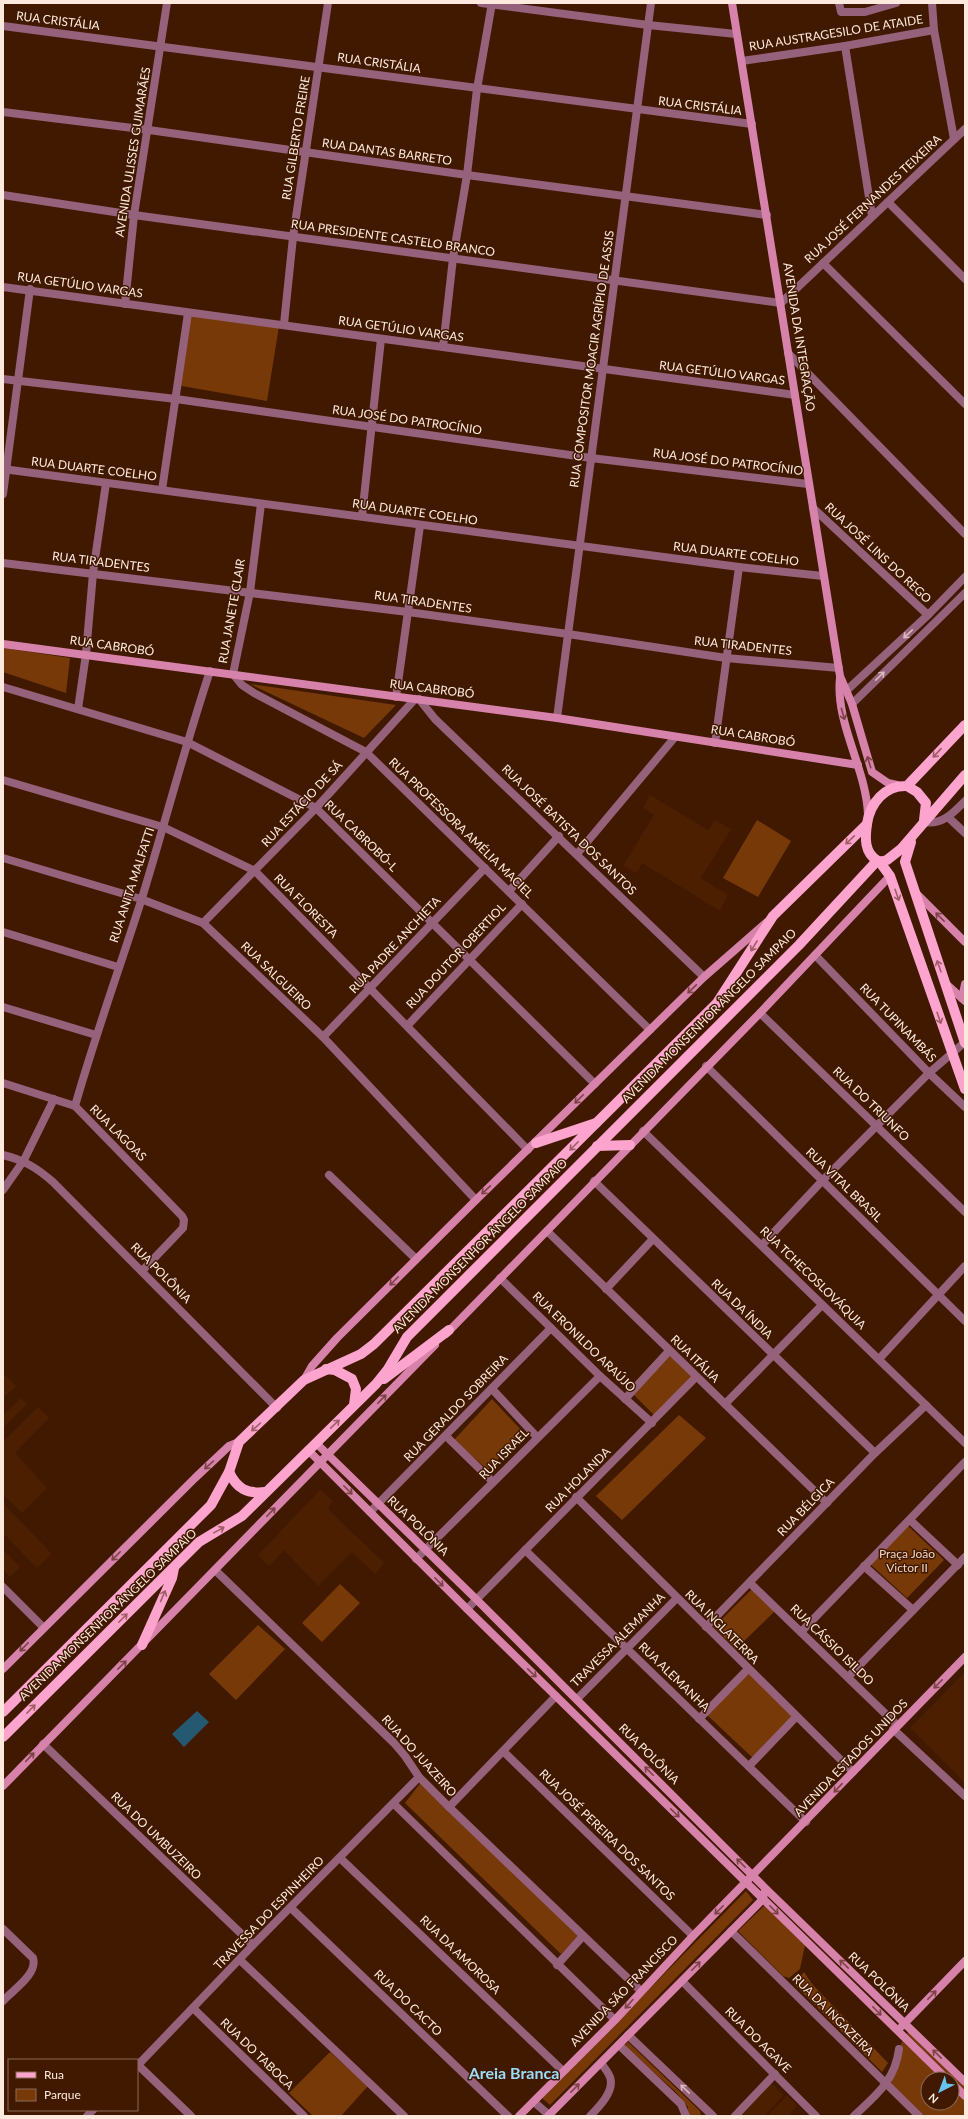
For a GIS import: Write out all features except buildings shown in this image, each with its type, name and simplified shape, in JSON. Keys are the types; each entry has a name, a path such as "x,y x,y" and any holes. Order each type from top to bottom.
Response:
{"main road":[{"name":"AVENIDA MONSENHOR ÂNGELO SAMPAIO","path":"3,1712 206,1511 215,1499 229,1472 240,1442 277,1408 304,1380 367,1350 598,1122 717,1003 773,916 867,819 886,791 902,786 965,726"},
{"name":"AVENIDA MONSENHOR ÂNGELO SAMPAIO","path":"3,1736 174,1566 202,1540 242,1516 376,1384 388,1369 407,1337 799,945 879,861 894,855 965,775"},
{"path":"902,786 918,792 926,803 927,809 924,822"},
{"path":"867,819 867,849 870,854 879,861 890,876 965,1088"},
{"path":"915,833 907,849 905,862 965,1042"},
{"path":"532,1146 598,1122"},
{"path":"598,1146 630,1145"},
{"path":"376,1384 449,1330"},
{"path":"325,1369 335,1370 352,1379 356,1388 354,1405"},
{"path":"229,1472 241,1489 250,1492 266,1492"},
{"path":"142,1645 172,1578 174,1566"}],"street":[{"name":"AVENIDA ULISSES GUIMARÃES","path":"125,304 134,215 149,130 166,3"},
{"name":"RUA GILBERTO FREIRE","path":"284,324 293,237 328,3"},
{"path":"481,3 648,25 736,34"},
{"name":"RUA COMPOSITOR MOACIR AGRÍPIO DE ASSIS","path":"557,718 578,545 603,369 651,3"},
{"name":"AVENIDA DA INTEGRAÇÃO","path":"732,3 781,303 808,484 840,672"},
{"path":"839,7 845,13 865,12 896,3"},
{"path":"932,3 934,30 954,139"},
{"path":"443,347 453,258 467,175 477,89 492,4"},
{"name":"RUA CRISTÁLIA","path":"3,26 752,124"},
{"name":"RUA AUSTRAGESILO DE ATAIDE","path":"742,61 844,46 934,30"},
{"path":"844,46 872,216"},
{"name":"RUA DANTAS BARRETO","path":"3,112 149,130 467,175 767,215"},
{"name":"RUA JOSÉ FERNANDES TEIXEIRA","path":"781,303 965,129"},
{"name":"RUA PRESIDENTE CASTELO BRANCO","path":"3,195 134,215 781,303"},
{"path":"888,202 965,279"},
{"path":"823,264 965,404"},
{"name":"RUA GETÚLIO VARGAS","path":"3,286 188,313 284,324 381,339 795,395"},
{"path":"3,494 5,469 30,289"},
{"path":"162,490 188,313"},
{"path":"362,516 373,427 381,339"},
{"path":"788,354 965,534"},
{"name":"RUA JOSÉ DO PATROCÍNIO","path":"3,379 176,399 591,458 808,484"},
{"name":"RUA DUARTE COELHO","path":"5,469 260,504 362,516 420,526 578,545 739,567 823,576"},
{"path":"78,709 86,654 93,573 106,483"},
{"name":"RUA JANETE CLAIR","path":"233,674 250,592 260,504"},
{"name":"RUA JOSÉ LINS DO REGO","path":"813,508 928,615"},
{"path":"396,697 420,526"},
{"name":"RUA TIRADENTES","path":"3,562 408,612 726,658 840,672"},
{"path":"715,743 739,567"},
{"path":"846,691 928,615 965,577"},
{"path":"852,704 965,593"},
{"name":"RUA CABROBÓ","path":"3,644 557,718 858,765"},
{"name":"RUA ANITA MALFATTI","path":"74,1106 141,900 187,742 210,672"},
{"path":"840,672 852,704 872,772 888,783 902,786"},
{"path":"840,672 838,692 867,800 867,819"},
{"name":"RUA PROFESSORA AMÉLIA MACIEL","path":"233,674 242,685 254,693 366,752 650,1030"},
{"name":"RUA CABROBÓ-L","path":"3,687 187,742 316,808 595,1084"},
{"name":"RUA ESTÁCIO DE SÁ","path":"203,923 316,808 366,752 417,699"},
{"name":"RUA JOSÉ BATISTA DOS SANTOS","path":"417,699 435,719 559,836 704,977"},
{"path":"577,854 674,737"},
{"name":"RUA FLORESTA","path":"3,780 163,827 255,871 408,1025 532,1146"},
{"path":"924,822 937,822 949,818 965,801"},
{"path":"949,818 965,833"},
{"path":"509,892 559,836"},
{"name":"RUA SALGUEIRO","path":"3,858 141,900 203,923 323,1037 476,1200"},
{"name":"RUA PADRE ANCHIETA","path":"323,1037 372,988 485,868"},
{"path":"3,1786 547,1231 706,1066 760,1013 890,876"},
{"path":"915,892 965,942"},
{"name":"RUA DOUTOR OBERTIOL","path":"408,1025 522,904"},
{"name":"AVENIDA MONSENHOR ÂNGELO SAMPAIO","path":"304,1380 322,1354 416,1259 704,977 773,916"},
{"path":"3,932 118,967"},
{"name":"RUA TUPINAMBÁS","path":"815,955 929,1073 965,1107"},
{"path":"945,982 963,999"},
{"path":"963,999 965,984"},
{"path":"3,1007 96,1035"},
{"name":"RUA DO TRIUNFO","path":"760,1013 965,1212"},
{"path":"762,1245 822,1181 929,1073 965,1042"},
{"name":"RUA VITAL BRASIL","path":"706,1066 965,1321"},
{"name":"RUA LAGOAS","path":"3,1083 74,1106 182,1216 184,1224 177,1234 142,1271"},
{"path":"3,1190 24,1160 54,1099"},
{"name":"RUA TCHECOSLOVÁQUIA","path":"643,1131 965,1443"},
{"name":"RUA POLÔNIA","path":"3,1155 24,1160 40,1170 54,1182 277,1408"},
{"path":"329,1175 416,1259"},
{"name":"RUA DA ÍNDIA","path":"594,1181 772,1356 875,1453"},
{"name":"RUA ITÁLIA","path":"547,1231 827,1503"},
{"path":"606,1289 653,1239"},
{"path":"879,1359 965,1266"},
{"name":"RUA ERONILDO ARAÚJO","path":"500,1278 600,1376 652,1423"},
{"path":"725,1404 822,1305"},
{"name":"RUA GERALDO SOBREIRA","path":"370,1512 551,1328"},
{"path":"625,1399 669,1351"},
{"name":"RUA ISRAEL","path":"416,1559 600,1376"},
{"name":"RUA HOLANDA","path":"466,1609 696,1377"},
{"path":"492,1389 537,1437"},
{"name":"RUA BÉLGICA","path":"706,1627 875,1453 926,1405"},
{"path":"446,1436 493,1482"},
{"name":"AVENIDA MONSENHOR ÂNGELO SAMPAIO","path":"3,1668 195,1478 230,1446 240,1442"},
{"name":"RUA POLÔNIA","path":"316,1443 577,1699 765,1888 965,2082"},
{"name":"RUA POLÔNIA","path":"308,1450 466,1609 939,2071"},
{"path":"801,1632 965,1462"},
{"name":"RUA INGLATERRA","path":"576,1497 748,1670 853,1772"},
{"path":"910,1520 958,1564"},
{"name":"RUA ALEMANHA","path":"525,1550 806,1822"},
{"path":"848,1677 965,1557"},
{"path":"864,1566 913,1610"},
{"name":"RUA DO JUAZEIRO","path":"215,1570 394,1743 406,1756 419,1777 449,1807 641,1991"},
{"name":"RUA CÁSSIO ISILDO","path":"750,1583 848,1677 895,1727 965,1796"},
{"path":"3,1587 44,1627"},
{"name":"TRAVESSA ALEMANHA","path":"577,1699 628,1649 676,1598"},
{"name":"AVENIDA ESTADOS UNIDOS","path":"747,1882 806,1822 895,1727 965,1657"},
{"path":"699,1718 748,1670"},
{"path":"449,1807 504,1752 556,1696"},
{"path":"749,1766 796,1717"},
{"name":"RUA DO UMBUZEIRO","path":"43,1744 253,1945"},
{"name":"RUA JOSÉ PEREIRA DOS SANTOS","path":"504,1752 694,1936"},
{"name":"TRAVESSA DO ESPINHEIRO","path":"138,2066 253,1945 419,1777"},
{"path":"394,1804 557,1965 615,2020"},
{"name":"RUA DA AMOROSA","path":"340,1858 563,2071"},
{"name":"AVENIDA SÃO FRANCISCO","path":"519,2116 615,2020 641,1991 747,1882"},
{"path":"534,2102 548,2116 763,1899 765,1888"},
{"name":"RUA DO CACTO","path":"291,1908 508,2116"},
{"path":"3,1929 33,1958 34,1963 32,1971 3,2001"},
{"name":"RUA DA INGAZEIRA","path":"731,1931 919,2116"},
{"path":"557,1965 583,1936"},
{"path":"240,1960 404,2116"},
{"path":"897,2031 965,1961"},
{"name":"RUA DO AGAVE","path":"682,1981 816,2116"},
{"name":"RUA DO TABOCA","path":"193,2008 304,2116"},
{"path":"628,2034 713,2116"},
{"path":"619,2045 681,2104 686,2116"},
{"path":"854,2116 887,2084 898,2060 899,2049"},
{"path":"590,2116 606,2097 610,2087 610,2078 601,2063"},
{"path":"138,2066 191,2116"},
{"path":"735,2116 775,2074"}],"shaded area":[{"path":"650,795 708,830 715,820 731,829 701,878 728,895 720,911 642,863 637,873 623,866 654,815 643,808"},
{"path":"5,1375 16,1386 3,1398 3,1377"},
{"path":"21,1398 27,1404 3,1428 3,1415"},
{"path":"38,1407 49,1418 15,1453 47,1488 22,1513 3,1494 3,1442"},
{"path":"320,1490 333,1501 328,1509 384,1563 375,1574 352,1552 318,1586 284,1550 269,1566 258,1555"},
{"path":"3,1503 52,1554 37,1568 3,1533"},
{"path":"3,1549 20,1567 10,1577 3,1570"},
{"path":"965,1672 965,1783 910,1728"},
{"path":"766,2078 784,2095 764,2116 729,2116"},
{"path":"787,2095 797,2106 788,2116 767,2116"}],"green space":[{"path":"188,310 279,326 267,401 176,385"},
{"path":"3,648 70,658 66,693 3,672"},
{"path":"250,684 396,705 364,738"},
{"path":"757,820 791,841 758,897 723,878"},
{"path":"666,1349 693,1377 654,1415 628,1389"},
{"path":"492,1399 523,1432 488,1470 454,1440"},
{"path":"679,1415 706,1438 622,1520 596,1496"},
{"name":"Praça João Victor II","path":"905,1523 944,1560 907,1598 869,1563"},
{"path":"340,1584 360,1603 322,1642 302,1623"},
{"path":"753,1588 776,1610 736,1649 714,1627"},
{"path":"258,1625 285,1649 236,1700 209,1674"},
{"path":"748,1672 794,1718 754,1759 707,1715"},
{"path":"422,1781 579,1935 561,1954 405,1803"},
{"path":"746,1891 753,1900 550,2105 542,2098"},
{"path":"765,1905 805,1945 800,1969 789,1978 783,1976 738,1931"},
{"path":"804,1972 812,1984 888,2063 882,2072 794,1984"},
{"path":"909,2030 952,2071 945,2071 907,2034"},
{"path":"902,2041 934,2071 920,2071 920,2111 960,2111 960,2095 965,2100 965,2116 923,2116 891,2084"},
{"path":"628,2042 700,2111 701,2116 688,2116 688,2107 676,2092 624,2046"},
{"path":"330,2052 368,2086 341,2116 313,2116 289,2093"},
{"path":"960,2079 965,2084 965,2091 960,2086"}],"water":[{"path":"197,1711 209,1722 184,1747 172,1734"}],"district":[{"name":"Areia Branca","path":"514,2073"}]}
